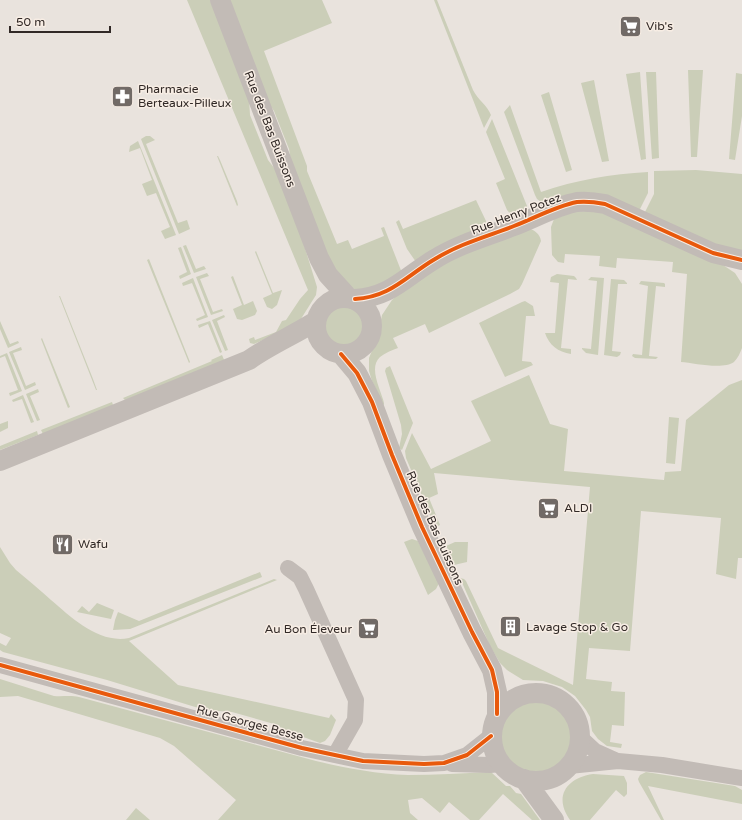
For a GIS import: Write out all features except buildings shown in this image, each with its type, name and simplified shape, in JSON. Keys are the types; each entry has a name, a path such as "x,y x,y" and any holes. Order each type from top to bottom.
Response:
{"street":[{"name":"Rue des Bas Buissons","path":"220,0 319,258 328,275 351,298"},
{"name":"Rue Henry Potez","path":"351,298 370,297 391,290 425,265 448,252 579,202 588,201 604,204 714,253"},
{"path":"714,253 742,260"},
{"path":"714,253 730,264 742,276"},
{"name":"Rue des Bas Buissons","path":"319,258 325,299 319,314"},
{"name":"Rue Henry Potez","path":"372,319 391,290"},
{"path":"0,461 249,360 266,348 291,336 319,314 334,299 351,298 366,307 372,319 371,335 368,342 362,348 352,353 342,354 329,350 320,340 316,331 319,314"},
{"path":"249,360 265,358 295,346 320,340"},
{"name":"Rue des Bas Buissons","path":"362,348 372,402"},
{"name":"Rue des Bas Buissons","path":"342,354 357,373 372,402 422,527 472,632 492,670 497,692 497,714"},
{"path":"288,568 300,577 356,700 355,720 335,755"},
{"name":"Rue Georges Besse","path":"0,665 302,748 350,759 377,762 444,763 467,755 491,736"},
{"name":"Rue des Bas Buissons","path":"492,670 513,685 531,692"},
{"path":"555,820 553,804 555,789 564,770 577,752 580,736 578,722 565,704 559,699 546,693 531,692 520,695 511,699 503,706 497,714 491,736 494,751 501,764 511,774 530,781 542,780 548,779 564,770 618,761"},
{"path":"580,736 595,751 618,761 662,765 742,778"},
{"path":"444,763 501,764"},
{"path":"524,779 555,820"}],"green space":[{"path":"187,0 210,0 249,99 250,115 268,160 278,173 296,219 317,287 316,295 299,322 290,328 254,344 250,343 249,339 254,337 255,340 276,332 282,321 286,320 308,290"},
{"path":"227,0 322,0 332,23 264,51 307,166 307,171 337,244 348,240 352,249 384,236 381,228 384,227 402,273 360,293 337,278 292,167 289,149 274,111 264,96"},
{"path":"434,0 437,0 473,90 491,115 484,128"},
{"path":"688,70 703,70 697,157 691,157"},
{"path":"640,72 646,159 641,160 626,74"},
{"path":"646,72 656,72 659,158 652,159"},
{"path":"736,73 742,74 742,116 735,160 729,159"},
{"path":"594,80 609,161 602,162 581,83"},
{"path":"549,92 572,170 566,172 541,95"},
{"path":"510,105 541,192 594,178 648,172 648,193 639,211 544,204 537,199 504,112"},
{"path":"492,119 527,206 527,210 513,217 507,210 496,183 505,179 486,132"},
{"path":"146,136 150,136 155,140 146,144 178,223 187,220 190,229 179,234 141,139"},
{"path":"138,141 176,235 165,239 161,231 170,227 156,193 147,196 142,184 152,180 140,148 129,152 130,146"},
{"path":"217,156 237,201 237,206"},
{"path":"696,170 742,174 742,257 644,214 654,194 654,171"},
{"path":"476,200 486,221 487,228 416,262 407,249 396,222 399,220 403,229"},
{"path":"597,210 723,265 735,273 742,284 742,348 734,362 723,366 716,366 681,362 687,274 672,272 673,262 617,258 616,268 599,266 600,256 565,254 564,263 558,262 552,255 551,227 554,219 563,213"},
{"path":"529,228 540,236 541,241 519,289 429,333 425,324 393,338 398,348 380,357 375,367 376,379 384,406 372,381 369,371 369,358 378,336 382,315 392,300 399,293 439,264"},
{"path":"186,245 196,269 204,266 206,269 194,273 183,246"},
{"path":"181,247 191,274 180,279 179,276 187,272 178,248"},
{"path":"256,251 273,293 282,290 277,305 272,309 267,307 263,298 272,294 255,252"},
{"path":"149,259 190,362 189,363 147,260"},
{"path":"207,273 209,276 200,279 213,312 222,309 223,311 211,315 196,277"},
{"path":"557,274 574,276 577,280 568,279 561,348 571,349 571,354 558,350 549,341 545,333 555,333 559,283 550,282 551,277"},
{"path":"233,276 244,305 253,301 257,311 255,315 242,320 237,319 233,309 242,305 231,277"},
{"path":"591,277 604,278 598,355 586,353 582,349 591,349 597,281 588,280"},
{"path":"193,278 208,317 197,321 196,319 205,315 192,283 183,286 182,283"},
{"path":"611,279 624,280 627,283 618,284 612,351 621,352 617,357 604,355"},
{"path":"641,281 665,284 665,287 656,286 649,356 658,357 656,359 635,358 632,356 633,354 642,355 648,286 639,284"},
{"path":"60,296 97,390 96,390"},
{"path":"525,301 533,306 535,316 526,316 522,361 531,362 533,365 505,377 479,323"},
{"path":"348,306 355,309 361,315 364,326 363,334 355,343 348,346 340,346 333,343 325,334 324,322 327,315 336,307"},
{"path":"224,315 225,317 217,321 228,350 225,351 212,320"},
{"path":"0,321 10,344 18,341 19,343 8,348 0,329"},
{"path":"210,321 222,352 220,353 208,324 199,328 198,325"},
{"path":"42,338 70,407 68,408 41,339"},
{"path":"21,347 22,350 13,353 26,386 35,382 36,385 25,390 9,352"},
{"path":"7,353 22,391 10,396 9,393 18,390 5,356 0,358 0,356"},
{"path":"222,355 225,362 125,400 123,398 212,361 211,360"},
{"path":"390,366 413,423 402,450 399,448 402,434 401,425 385,371 386,368"},
{"path":"529,375 550,424 568,429 564,471 664,480 665,472 681,471 686,420 729,385 742,380 742,558 738,558 736,579 716,574 721,518 641,511 630,651 589,648 586,679 612,682 611,691 625,692 624,726 612,725 610,742 622,744 621,748 607,746 598,739 592,731 590,717 575,696 562,687 543,681 523,680 507,670 500,663 490,646 460,578 466,581 498,648 573,685 590,487 434,473 438,494 429,498 440,525 438,526 433,522 406,458 405,451 412,433 431,469 491,441 471,401"},
{"path":"38,389 39,392 30,396 40,420 37,421 26,394"},
{"path":"23,395 34,422 31,423 22,399 13,402 12,400"},
{"path":"112,402 113,405 44,436 41,430"},
{"path":"669,417 679,418 675,464 666,463"},
{"path":"8,421 8,428 0,432 0,424"},
{"path":"37,431 38,435 0,450 0,446"},
{"path":"412,539 418,541 439,583 436,589 428,595 404,542"},
{"path":"455,542 468,542 467,562 454,565 446,546"},
{"path":"0,547 16,570 77,622 97,633 118,639 129,638 274,579 277,580 129,641 178,685 329,718 331,714 336,720 330,735 325,741 320,743 292,733 274,724 232,712 205,710 107,680 3,652 0,650 0,643 6,646 11,638 0,633"},
{"path":"260,572 262,577 130,629 113,630 118,612 139,621"},
{"path":"97,603 114,610 111,619 77,612 82,606 89,612"},
{"path":"0,679 54,696 79,697 316,761 350,768 373,772 408,775 491,772 506,786 510,786 516,793 521,794 540,820 532,820 503,794 479,820 470,820 449,802 440,813 422,798 408,800 410,813 418,820 218,820 236,800 174,746 160,738 18,696 0,697"},
{"path":"529,702 543,702 556,708 565,717 571,730 569,750 561,762 543,772 529,772 516,766 507,757 501,744 501,730 507,717 516,708"},
{"path":"646,772 735,786 742,790 742,804 648,786 664,820 661,820 638,779 640,775"},
{"path":"593,774 624,776 627,783 627,794 624,797 616,790 590,820 570,820 563,803 565,790 576,780"},
{"path":"136,808 150,820 126,820"}],"cycle path":[{"path":"355,299 368,297 388,290 398,285 435,259 464,245 553,209 577,202 605,204 713,253 742,260"},
{"path":"341,354 357,373 372,402 422,527 472,632 492,670 497,692 497,714"},
{"path":"0,665 302,748 363,761 424,764 444,763 467,755 491,736"}],"place":[{"name":"Vib's","path":"631,26"},
{"name":"Pharmacie Berteaux-Pilleux","path":"122,96"},
{"name":"ALDI","path":"548,508"},
{"name":"Wafu","path":"63,544"},
{"name":"Lavage Stop & Go","path":"511,627"},
{"name":"Au Bon Éleveur","path":"368,629"}]}
